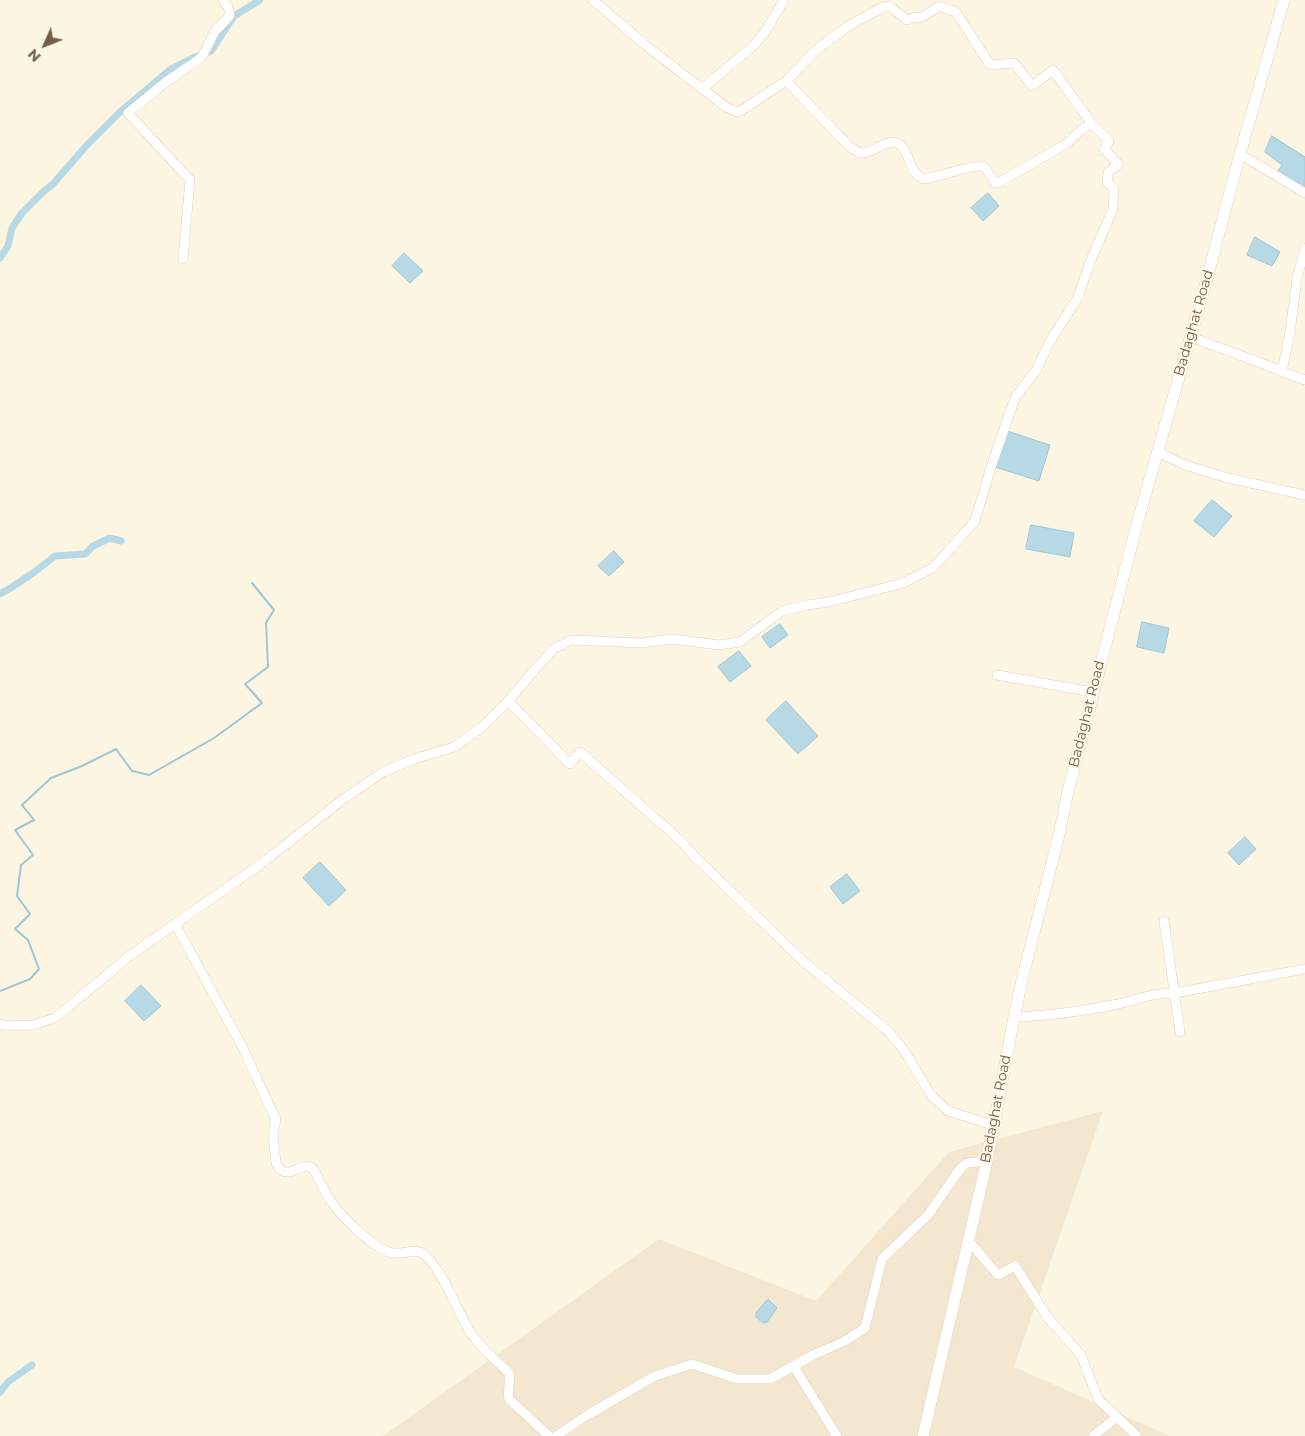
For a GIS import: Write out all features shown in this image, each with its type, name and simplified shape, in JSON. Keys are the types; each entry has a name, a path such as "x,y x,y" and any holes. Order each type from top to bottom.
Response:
{"main road":[{"name":"Badaghat Road","path":"923,1436 994,1125 1014,1017 1093,692 1284,0"}],"street":[{"path":"183,258 190,180 128,113 203,55 215,31 230,15 228,7 223,0"},
{"path":"0,1024 5,1026 33,1025 55,1018 132,954 261,864 342,800 383,772 414,759 454,747 482,727 554,649 572,640 643,643 672,639 719,645 740,642 782,611 806,604 829,602 903,583 934,567 975,521 1015,398 1037,369 1049,343 1077,299 1093,255 1114,209 1114,189 1107,182 1108,173 1118,164 1104,149 1110,141 1092,124 1053,70 1032,86 1014,63 990,65 956,12 940,6 920,18 915,17 907,20 888,6 883,7 850,25 817,49 786,81 736,112 726,107 649,48 594,0"},
{"path":"702,89 753,46 766,32 784,0"},
{"path":"786,81 849,146 857,151 863,153 892,142 898,142 903,147 918,176 922,179 981,165 995,183 1066,144 1082,129 1092,124"},
{"path":"1240,154 1305,193"},
{"path":"1280,371 1282,371 1290,332 1296,278 1305,248"},
{"path":"1190,337 1305,380"},
{"path":"1158,452 1185,465 1228,478 1305,495"},
{"path":"997,675 1093,692"},
{"path":"508,701 570,764 580,752 681,841 694,856 803,961 888,1031 903,1049 932,1095 948,1111 994,1125"},
{"path":"1164,921 1180,1032"},
{"path":"175,924 243,1048 276,1120 274,1144 276,1162 279,1169 290,1172 310,1166 331,1201 355,1228 380,1248 393,1253 418,1251 425,1255 443,1281 470,1333 509,1373 510,1380 507,1392 509,1399 549,1436"},
{"path":"1014,1017 1070,1013 1162,992 1175,993 1305,969"},
{"path":"556,1436 589,1414 655,1376 692,1364 737,1379 770,1379 865,1328 882,1259 928,1215 960,1170 968,1163 986,1161"},
{"path":"968,1240 998,1275 1016,1266 1048,1318 1081,1355 1098,1400 1137,1436"},
{"path":"797,1364 796,1370 837,1436"},
{"path":"1093,1436 1116,1417"}],"shaded area":[{"path":"1103,1111 1014,1367 1170,1436 383,1436 659,1239 816,1301 949,1152"}],"water":[{"path":"1272,136 1305,157 1305,190 1277,172 1282,165 1265,152"},
{"path":"988,193 999,206 983,221 971,208"},
{"path":"1255,237 1280,252 1272,266 1247,255"},
{"path":"404,253 423,271 410,283 392,266"},
{"path":"1007,431 1050,445 1039,481 995,467"},
{"path":"1212,500 1232,516 1214,537 1194,521"},
{"path":"1031,525 1074,533 1070,557 1026,549"},
{"path":"614,551 624,562 609,576 598,566"},
{"path":"1142,622 1169,628 1164,653 1137,647"},
{"path":"780,624 788,635 770,648 762,637"},
{"path":"739,651 751,666 730,682 718,667"},
{"path":"786,701 818,736 798,754 766,720"},
{"path":"1245,837 1256,849 1239,865 1228,853"},
{"path":"320,862 346,890 329,906 303,878"},
{"path":"847,874 860,891 843,904 830,887"},
{"path":"141,985 161,1006 144,1021 125,1001"},
{"path":"769,1300 777,1308 767,1322 763,1323 756,1317 756,1313"}],"waterway":[{"path":"0,258 8,246 12,228 22,213 53,184 86,146 119,113 171,69 211,51 234,16 260,0"},
{"path":"0,594 55,556 85,554 93,546 110,538 121,541"},
{"path":"0,991 30,979 39,969 28,940 15,929 30,914 17,896 21,865 33,855 15,830 34,820 22,805 51,778 82,766 116,749 132,771 149,775 214,738 262,703 245,684 268,667 266,623 274,610 252,583"},
{"path":"0,1392 8,1382 32,1365"}]}
